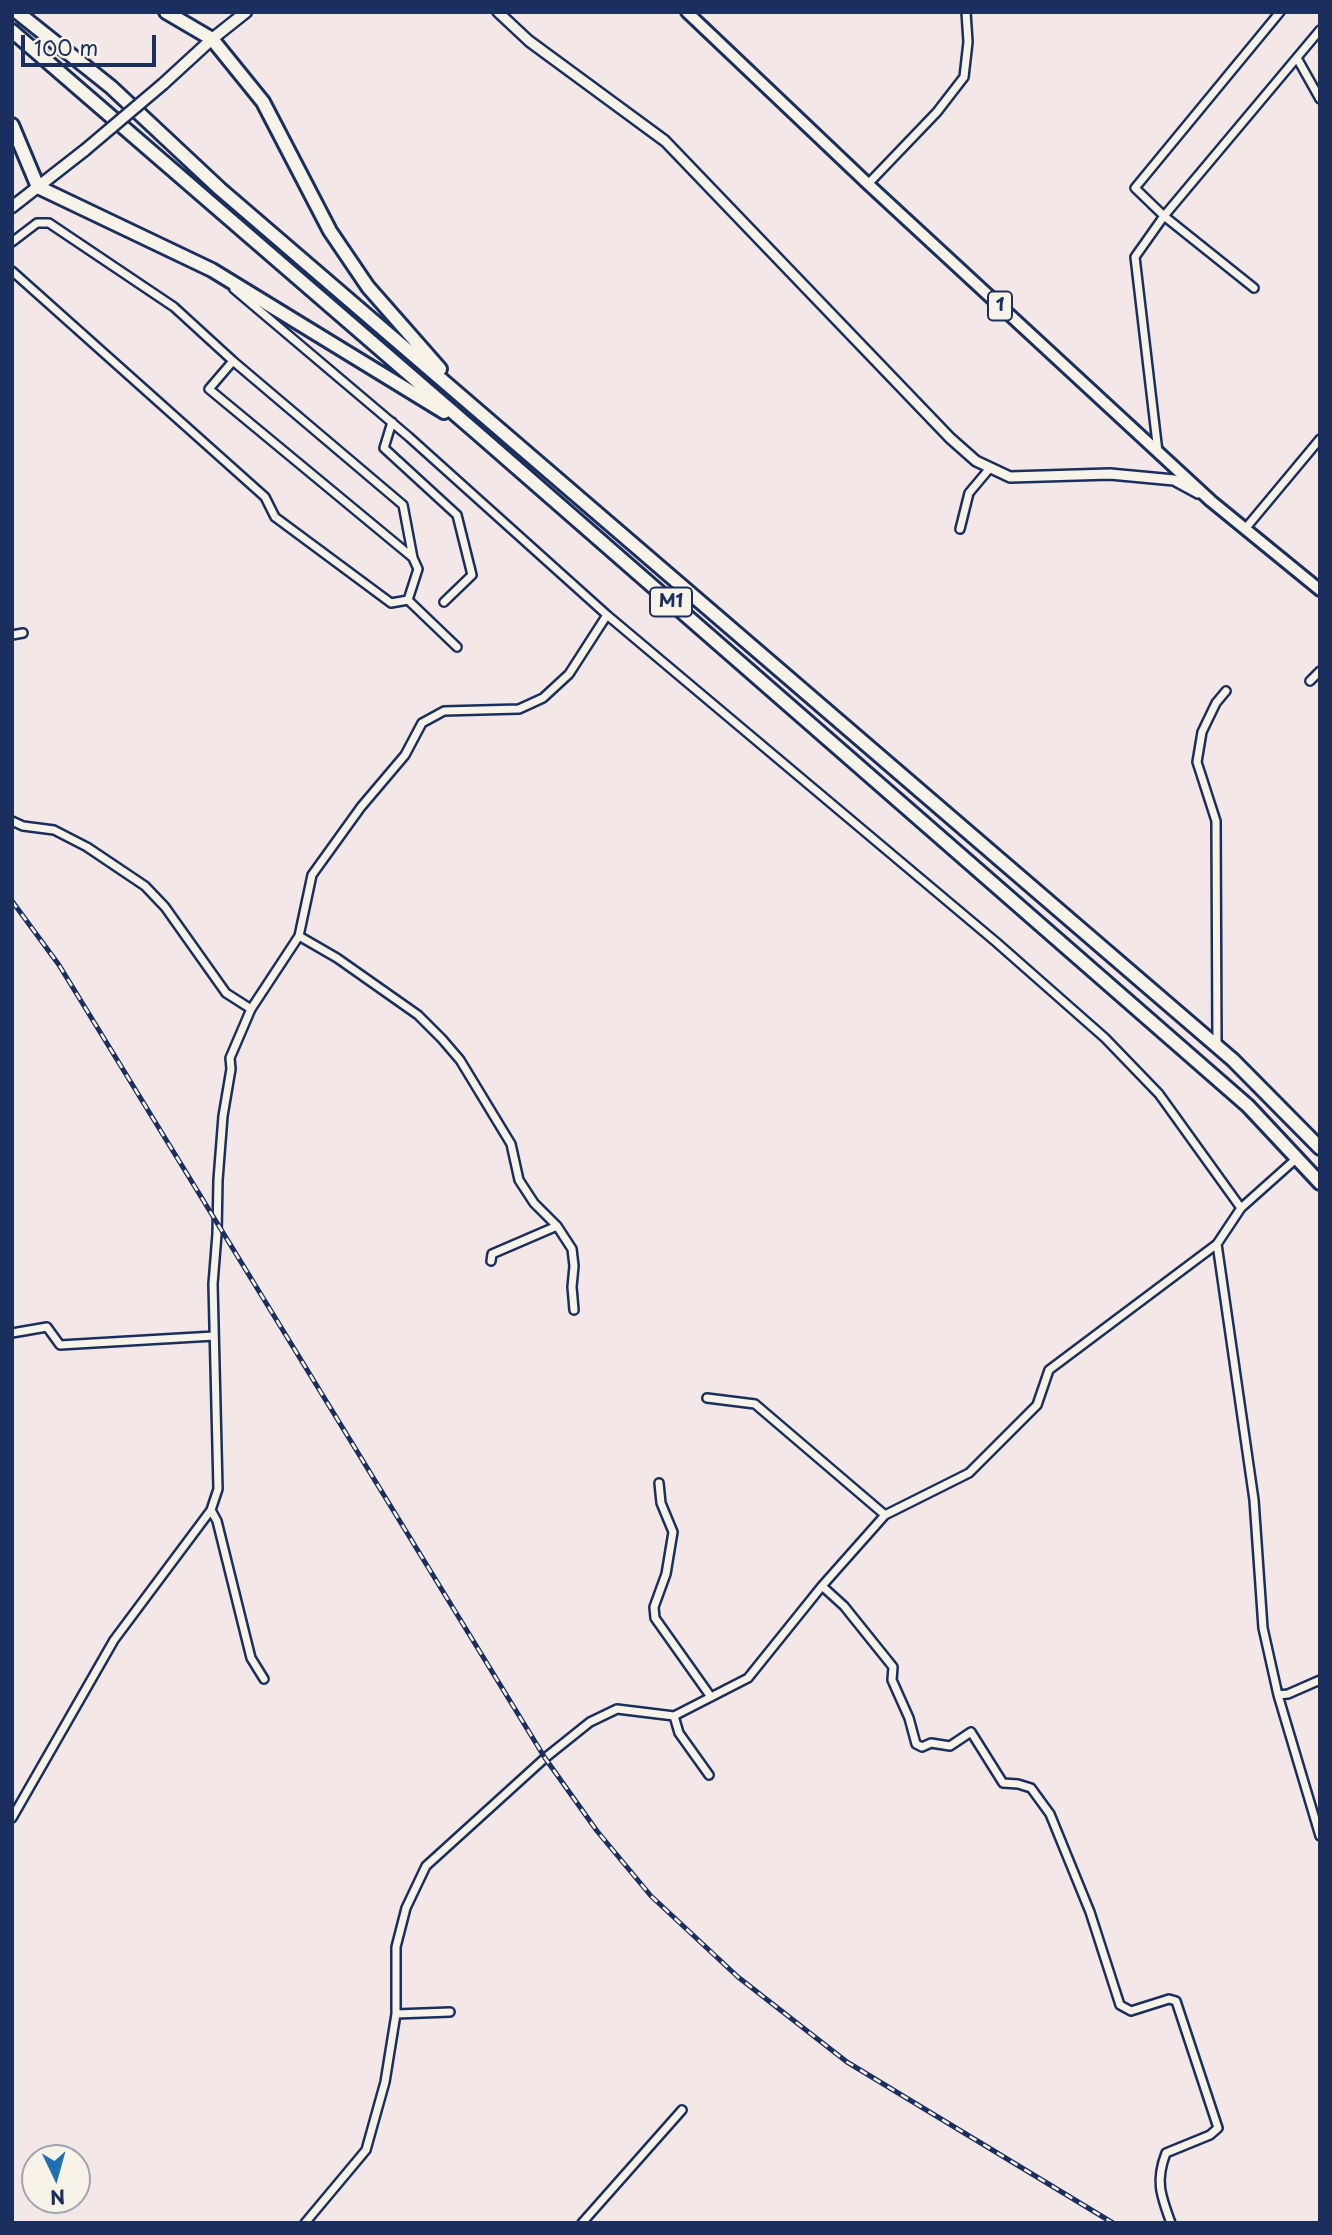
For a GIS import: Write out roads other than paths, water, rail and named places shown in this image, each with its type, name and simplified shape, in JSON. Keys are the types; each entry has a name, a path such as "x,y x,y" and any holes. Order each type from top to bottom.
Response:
{"highway":[{"name":"M1","path":"17,12 111,88 220,189 1217,1047 1317,1141"},
{"path":"166,12 212,39 263,102 330,231 368,287 470,403"},
{"name":"M1","path":"12,32 477,433 1248,1106 1320,1183"},
{"path":"12,125 38,187 212,270 477,433"}],"main road":[{"path":"12,208 85,150 246,12"},
{"name":"1","path":"687,12 868,184 1211,501 1320,590"}],"street":[{"path":"498,12 529,41 665,141 950,438 976,461 1010,477 1110,474 1174,480 1211,501"},
{"path":"868,184 937,112 964,77 968,42 966,12"},
{"path":"1254,288 1164,216 1135,188 1280,12"},
{"path":"1158,452 1135,257 1164,216 1320,30"},
{"path":"1297,58 1320,99"},
{"path":"12,242 37,223 49,223 174,307 233,361 403,505 413,558 418,569 408,600"},
{"path":"212,270 392,422 607,615 1105,1038 1159,1094 1241,1208"},
{"path":"12,271 265,497 275,516 391,603 408,600"},
{"path":"233,361 209,389 413,558"},
{"path":"392,422 384,448 457,515 472,575 444,602"},
{"path":"1245,529 1320,439"},
{"path":"960,529 969,493 990,468"},
{"path":"408,600 457,648"},
{"path":"12,1818 114,1640 211,1510 218,1489 213,1284 223,1116 231,1069 230,1058 251,1010 299,936 312,875 361,807 405,755 422,723 444,711 519,709 543,698 569,674 607,615"},
{"path":"12,635 23,633"},
{"path":"1310,681 1320,671"},
{"path":"1217,1047 1216,821 1196,762 1202,732 1226,691"},
{"path":"12,821 23,826 54,830 87,847 145,886 173,917 226,993 251,1010"},
{"path":"299,936 337,958 418,1015 460,1060 511,1144 519,1180 534,1203 557,1226 572,1249 575,1310"},
{"path":"305,2223 366,2150 385,2082 396,2014 396,1947 406,1908 426,1866 545,1758 590,1722 617,1709 674,1716 748,1678 822,1586 886,1514 969,1473 1037,1405 1049,1370 1217,1244 1241,1208 1297,1158"},
{"path":"491,1261 492,1254 557,1226"},
{"path":"1217,1244 1254,1500 1263,1628 1278,1695 1320,1836"},
{"path":"12,1333 47,1327 60,1345 214,1336"},
{"path":"707,1398 755,1404 886,1514"},
{"path":"659,1483 661,1503 673,1532 666,1574 654,1607 655,1618 712,1697"},
{"path":"211,1510 217,1521 251,1658 264,1679"},
{"path":"822,1586 844,1606 893,1667 892,1680 909,1718 916,1744 950,1746 971,1732 1003,1783 1031,1788 1050,1814 1090,1912 1120,2005 1131,2011 1169,2000 1176,2001 1218,2128 1210,2135 1166,2153 1159,2171 1163,2201 1171,2223"},
{"path":"1278,1695 1288,1694 1320,1679"},
{"path":"674,1716 679,1734 709,1775"},
{"path":"396,2014 450,2011"},
{"path":"582,2223 682,2110"}],"railway":[{"path":"12,901 59,965 545,1758 597,1831 651,1896 738,1977 847,2062 1113,2223"}]}
